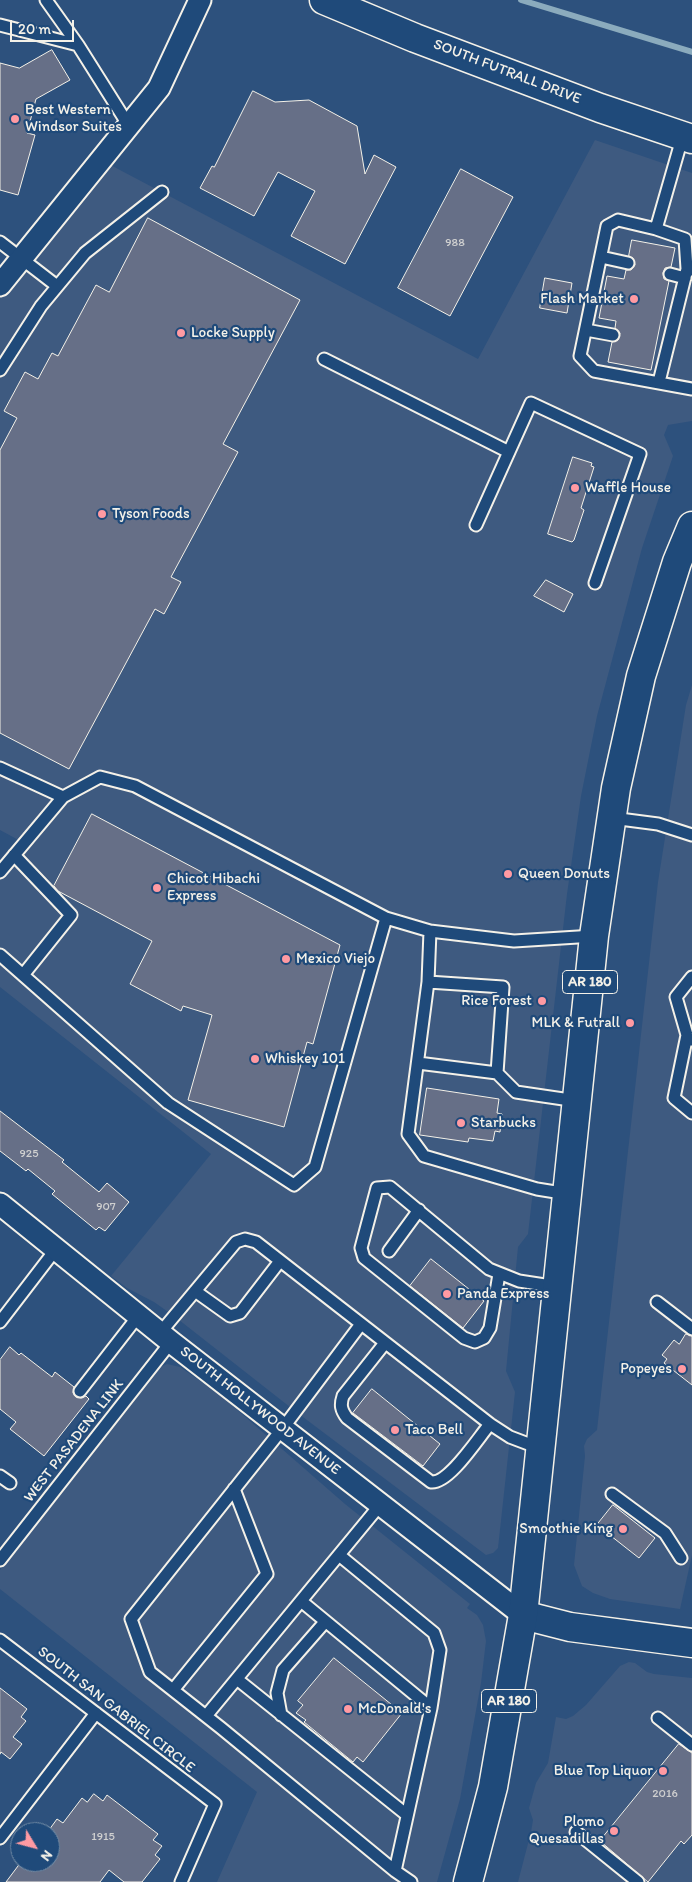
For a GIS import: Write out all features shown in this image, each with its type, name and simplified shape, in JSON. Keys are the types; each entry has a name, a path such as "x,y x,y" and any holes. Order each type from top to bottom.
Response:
{"main road":[{"name":"SOUTH FUTRALL DRIVE","path":"324,0 415,38 600,108 688,137"},
{"name":"AR 180","path":"468,1882 493,1787 523,1615 594,936 616,788 641,676 677,562 692,526"},
{"path":"523,1615 570,1627 692,1643"}],"street":[{"path":"0,285 159,88 200,0"},
{"name":"SOUTH HOLLYWOOD AVENUE","path":"0,1204 138,1315 523,1615"}],"lane":[{"path":"46,0 129,126"},
{"path":"0,25 78,46"},
{"path":"656,229 688,137"},
{"path":"0,370 41,306 85,253 162,192"},
{"path":"659,382 688,272 686,239 656,229 618,220 607,226 580,356 594,371 692,389"},
{"path":"0,242 57,286"},
{"path":"601,258 628,263"},
{"path":"670,274 688,272"},
{"path":"586,330 613,335"},
{"path":"656,345 668,347"},
{"path":"324,359 509,452"},
{"path":"476,525 531,403 640,454 595,583"},
{"path":"0,768 63,797"},
{"path":"0,872 63,797 100,777 135,786 386,918 430,931 514,941 594,936"},
{"path":"612,818 658,824 692,835"},
{"path":"14,854 71,915 23,975"},
{"path":"0,955 168,1103 294,1185 315,1167 386,918"},
{"path":"430,931 428,982 408,1134 424,1156 537,1189 568,1194"},
{"path":"692,977 686,993 676,997 689,1037 674,1098 692,1113"},
{"path":"428,982 502,987 497,1073"},
{"path":"418,1063 497,1073 516,1092 578,1101"},
{"path":"499,1274 490,1328 484,1338 475,1342 464,1338 364,1258 360,1248 377,1188 390,1186 489,1269 518,1281 558,1287"},
{"path":"389,1251 419,1210"},
{"name":"WEST PASADENA LINK","path":"0,1560 166,1337 195,1291 236,1242 245,1239 256,1242 280,1261"},
{"path":"0,1322 56,1249"},
{"path":"195,1291 230,1316 235,1316 240,1313 280,1261 490,1424 510,1437 540,1449"},
{"path":"657,1302 692,1329"},
{"path":"80,1392 138,1315"},
{"path":"361,1324 283,1428 131,1619 150,1672 411,1882"},
{"path":"385,1343 343,1396 342,1411 347,1418 431,1482 436,1483 449,1474 490,1424"},
{"path":"0,1476 10,1484"},
{"path":"173,1690 267,1574 234,1489"},
{"path":"612,1494 665,1533 681,1558"},
{"path":"206,1716 238,1680 380,1504"},
{"path":"339,1555 434,1632 440,1650 431,1708 395,1871"},
{"path":"301,1601 431,1708"},
{"path":"280,1715 277,1693 283,1670 325,1622"},
{"name":"SOUTH SAN GABRIEL CIRCLE","path":"0,1640 214,1804 181,1882"},
{"path":"238,1680 407,1815"},
{"path":"0,1838 96,1713"},
{"path":"658,1718 692,1745"},
{"path":"576,1832 638,1882"}],"shaded area":[{"path":"595,140 692,173 692,421 668,425 664,435 673,456 642,548 597,716 581,796 567,894 528,1234 518,1247 506,1371 515,1392 498,1548 493,1553 486,1555 295,1411 174,1316 154,1302 127,1288 111,1276 211,1154 0,987 0,872 24,843 0,830 0,285 101,160 478,359"},
{"path":"692,685 692,1555 680,1609 610,1599 593,1593 582,1586 574,1565 585,1456 584,1446 587,1439 597,1430 658,882 686,705"},
{"path":"167,1364 180,1367 219,1394 345,1504 470,1604 467,1608 477,1615 483,1625 486,1641 481,1683 460,1799 437,1882 217,1882 257,1792 0,1589 0,1570 161,1367"},
{"path":"629,1662 635,1663 647,1672 654,1674 692,1678 692,1882 518,1882 533,1820 529,1808 536,1783 548,1763 556,1717 566,1719 573,1716 586,1705 620,1666"}],"building":[{"name":"Best Western Windsor Suites","path":"52,50 70,80 36,99 27,133 35,135 18,195 0,190 0,63 19,68"},
{"path":"253,91 275,102 309,100 357,126 365,174 374,155 396,167 345,264 291,236 315,191 278,172 254,216 200,188 212,166 214,167"},
{"path":"461,169 513,197 450,316 398,288"},
{"name":"Tyson Foods","path":"148,218 300,300 223,444 238,452 171,577 181,582 164,614 155,609 69,769 0,733 0,450 17,418 4,411 25,372 38,379 52,353 58,356 96,285 109,292"},
{"name":"Flash Market","path":"632,240 675,248 671,267 665,268 663,273 664,279 669,281 651,370 608,362 612,342 618,340 620,333 615,328 616,321 599,318 607,276 624,279 626,270 631,270 635,265 633,258 629,256"},
{"path":"545,278 572,283 567,313 540,308"},
{"name":"Waffle House","path":"573,457 592,463 591,466 594,467 581,508 584,510 572,542 548,534"},
{"path":"546,580 573,594 564,612 534,596"},
{"path":"92,814 340,945 313,1044 307,1042 284,1127 188,1100 212,1015 183,1006 181,1011 130,984 152,941 58,891 54,886"},
{"name":"Starbucks","path":"427,1088 499,1099 497,1113 502,1114 500,1132 495,1131 493,1141 469,1138 468,1142 420,1135"},
{"path":"0,1111 64,1160 62,1162 99,1192 107,1183 129,1202 105,1231 99,1227 96,1230 52,1194 55,1191 28,1169 26,1171 0,1151"},
{"name":"Panda Express","path":"431,1259 484,1301 463,1328 410,1286"},
{"name":"Popeyes","path":"686,1334 692,1336 692,1385 664,1363 667,1359 662,1355 674,1340 679,1344"},
{"path":"10,1347 19,1355 21,1353 52,1377 55,1372 74,1387 73,1393 76,1397 82,1398 86,1396 89,1399 44,1456 10,1429 16,1422 0,1409 0,1360"},
{"name":"Taco Bell","path":"372,1389 440,1444 423,1466 353,1413"},
{"name":"Smoothie King","path":"613,1505 655,1538 639,1558 597,1525"},
{"name":"McDonald's","path":"334,1658 402,1713 363,1762 357,1757 353,1762 304,1722 306,1720 296,1713 303,1705 298,1701"},
{"path":"0,1688 27,1709 21,1717 26,1721 13,1737 22,1744 10,1759 1,1752 0,1754"},
{"path":"679,1744 692,1753 692,1835 684,1844 681,1841 648,1882 600,1841"},
{"path":"94,1794 103,1801 107,1795 158,1834 153,1840 162,1846 155,1855 160,1859 142,1882 124,1882 109,1870 100,1882 6,1882 14,1872 60,1872 60,1822 55,1822 57,1819 63,1823 82,1798 87,1802"}],"waterway":[{"path":"521,0 692,52"}],"place":[{"name":"Best Western Windsor Suites","path":"15,119"},
{"name":"Flash Market","path":"634,299"},
{"name":"Locke Supply","path":"181,333"},
{"name":"Waffle House","path":"575,488"},
{"name":"Tyson Foods","path":"102,514"},
{"name":"Queen Donuts","path":"508,874"},
{"name":"Chicot Hibachi Express","path":"157,888"},
{"name":"Mexico Viejo","path":"286,959"},
{"name":"Rice Forest","path":"542,1001"},
{"name":"MLK & Futrall","path":"630,1023"},
{"name":"Whiskey 101","path":"255,1059"},
{"name":"Starbucks","path":"461,1123"},
{"name":"Panda Express","path":"447,1294"},
{"name":"Popeyes","path":"682,1369"},
{"name":"Taco Bell","path":"395,1430"},
{"name":"Smoothie King","path":"623,1529"},
{"name":"McDonald's","path":"348,1709"},
{"name":"Blue Top Liquor","path":"663,1771"},
{"name":"Plomo Quesadillas","path":"614,1831"}]}
